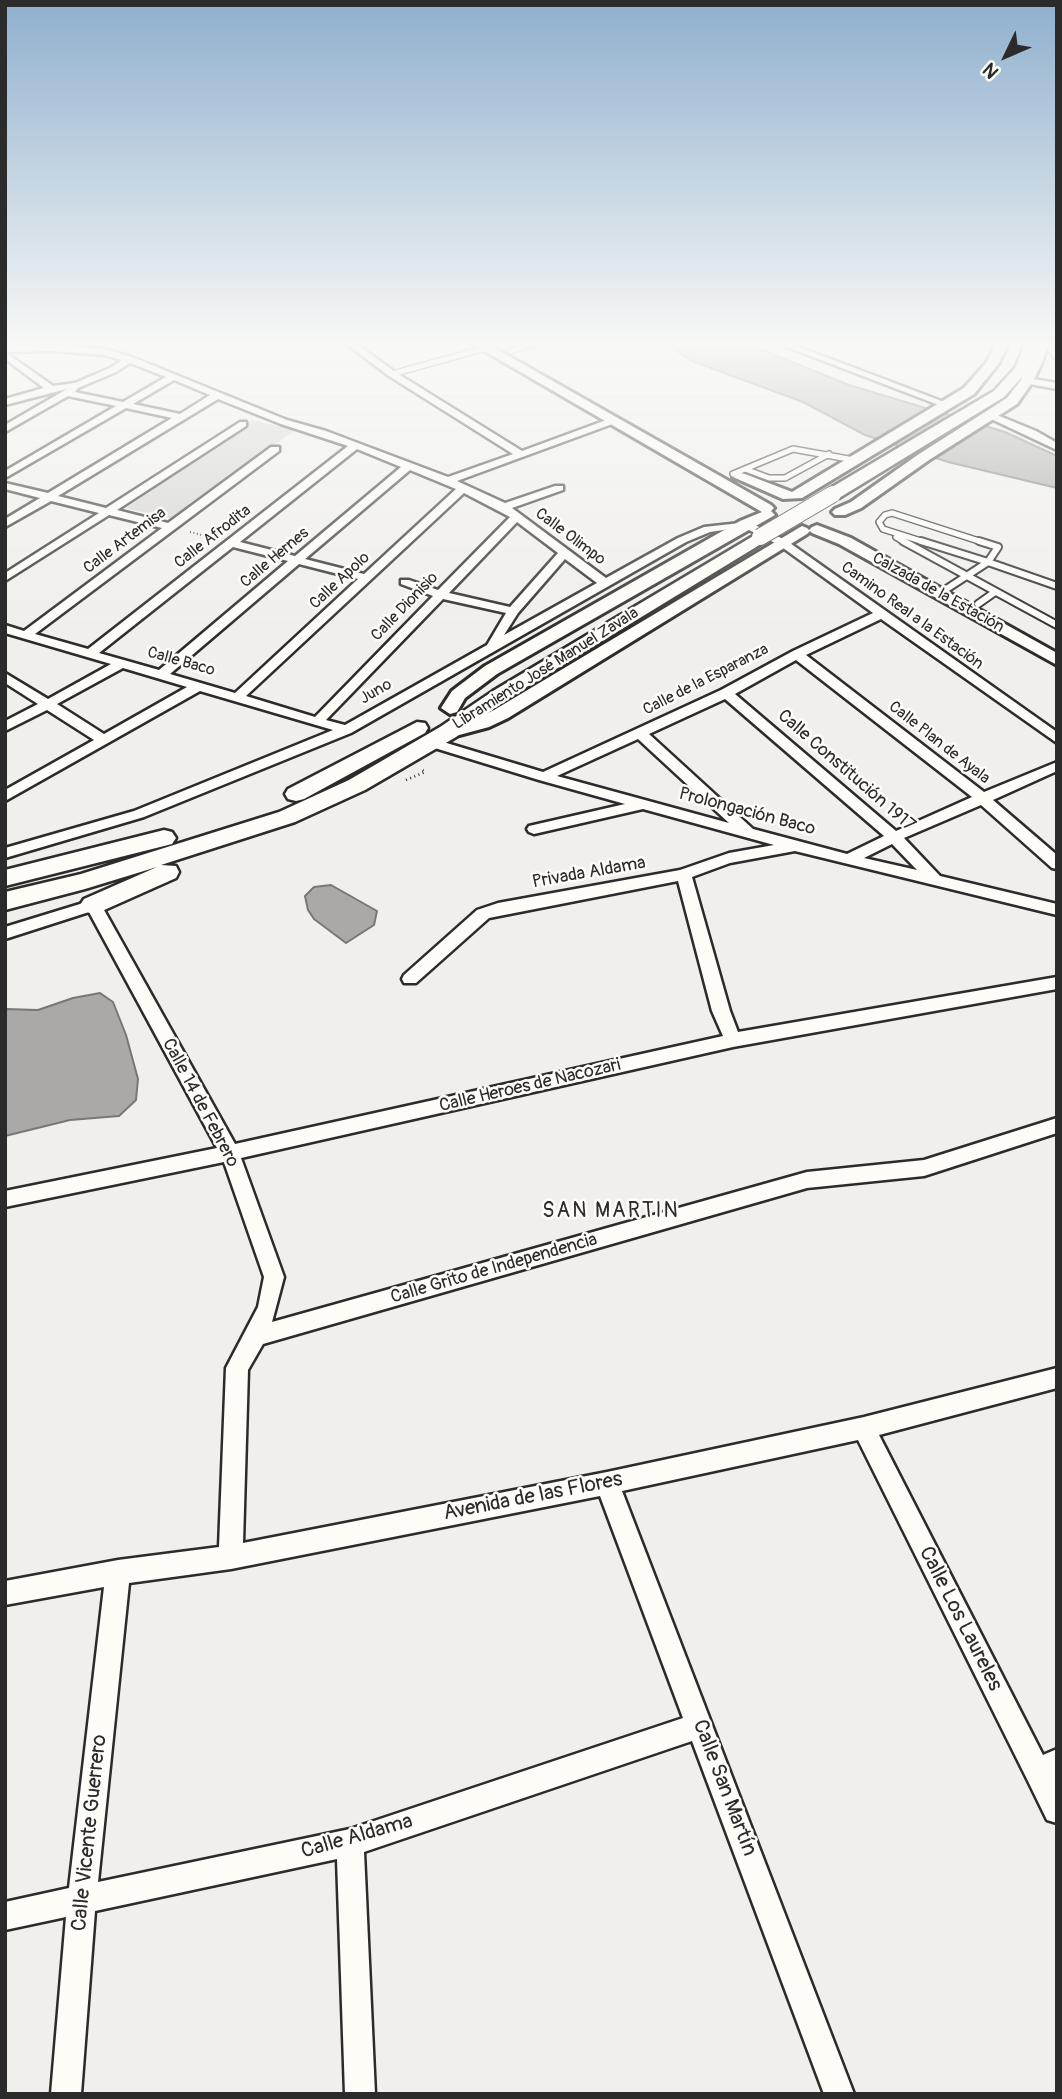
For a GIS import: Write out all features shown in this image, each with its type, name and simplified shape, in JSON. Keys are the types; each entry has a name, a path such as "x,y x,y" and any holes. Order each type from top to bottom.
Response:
{"main road":[{"path":"644,440 766,512"},
{"path":"680,440 793,495"},
{"path":"751,531 773,500 793,495 854,460 905,440"},
{"name":"Libramiento José Manuel Zavala","path":"5,878 213,825 298,793 450,708 751,531 827,492 905,440"},
{"path":"439,737 500,714 783,543 839,518 924,457 953,440"},
{"name":"Calzada de la Estación","path":"793,495 829,502 856,538 1057,647"},
{"name":"Calzada de la Estación","path":"766,512 780,525 845,541 1057,660"},
{"name":"Libramiento José Manuel Zavala","path":"5,901 98,877 287,817 357,785 439,737 751,531"},
{"path":"93,905 287,817"}],"street":[{"path":"5,475 65,440"},
{"path":"5,524 144,440"},
{"path":"5,578 219,440"},
{"name":"Calle Olimpo","path":"340,440 448,481 504,507 606,584"},
{"path":"498,440 522,455"},
{"path":"448,481 562,440"},
{"path":"1040,440 1057,447"},
{"name":"Calle Afrodita","path":"92,653 355,446"},
{"name":"Calle Artemisa","path":"27,634 275,449"},
{"name":"Calle Hernes","path":"162,674 408,466"},
{"path":"5,486 170,527"},
{"name":"Calle Apolo","path":"238,697 463,488"},
{"path":"504,507 559,488"},
{"name":"Calle Dionisio","path":"318,721 516,516"},
{"name":"Juno","path":"5,853 139,814 346,730 682,540 708,529 751,531"},
{"name":"Camino Real a la Estación","path":"751,531 783,543 1057,739"},
{"path":"232,542 366,578"},
{"path":"492,646 513,611 564,553"},
{"path":"405,583 438,594 513,611"},
{"name":"Calle de la Esparanza","path":"544,777 726,692 883,613"},
{"name":"Calle Baco","path":"5,629 346,730"},
{"name":"Calle Plan de Ayala","path":"797,654 982,798 1057,864"},
{"path":"5,727 121,664"},
{"path":"5,677 103,740"},
{"path":"5,796 199,686"},
{"name":"Calle Constitución 1917","path":"726,692 894,837 937,882"},
{"path":"640,733 748,832"},
{"name":"Prolongación Baco","path":"439,737 544,777 796,846 1057,910"},
{"path":"849,859 1057,766"},
{"path":"534,829 644,804"},
{"name":"Privada Aldama","path":"410,979 483,914 684,875 729,858 796,846"},
{"path":"684,875 721,1011 733,1040"},
{"path":"5,933 93,905"},
{"name":"Calle 14 de Febrero","path":"93,905 230,1153 274,1277 268,1307 256,1336 237,1368 231,1557"},
{"name":"Calle Heroes de Nacozari","path":"5,1199 230,1153 733,1040 1057,984"},
{"name":"Calle Grito de Independencia","path":"256,1336 807,1180 924,1168 1057,1125"},
{"name":"Avenida de las Flores","path":"5,1593 118,1572 231,1557 607,1483 864,1428 1057,1378"},
{"name":"Calle Los Laureles","path":"864,1428 1047,1767 1057,1810"},
{"name":"Calle San Martín","path":"607,1483 839,2094"},
{"name":"Calle Vicente Guerrero","path":"66,2094 82,1899 118,1572"},
{"name":"Calle Aldama","path":"5,1916 350,1843 701,1725"},
{"path":"350,1843 360,2094"}],"lane":[{"path":"739,471 793,449 854,460"},
{"path":"739,471 769,478 785,478 829,454"},
{"path":"948,588 969,577 988,562 998,547 892,513 885,515 879,522 883,528 969,577 995,592 1057,625"},
{"path":"883,528 1057,586"},
{"path":"978,604 995,592"}],"path":[{"path":"170,527 232,542"}],"shaded area":[{"path":"223,440 281,440 173,519 126,508"},
{"path":"880,440 1022,440 1057,456 1057,488 948,462"},
{"path":"331,885 377,911 374,925 346,943 314,919 308,910 305,896 314,887"},
{"path":"100,993 113,1002 126,1035 138,1079 136,1100 119,1116 70,1120 5,1136 5,1009 38,1010 73,998"}],"district":[{"name":"SAN MARTIN","path":"611,1212"}]}
